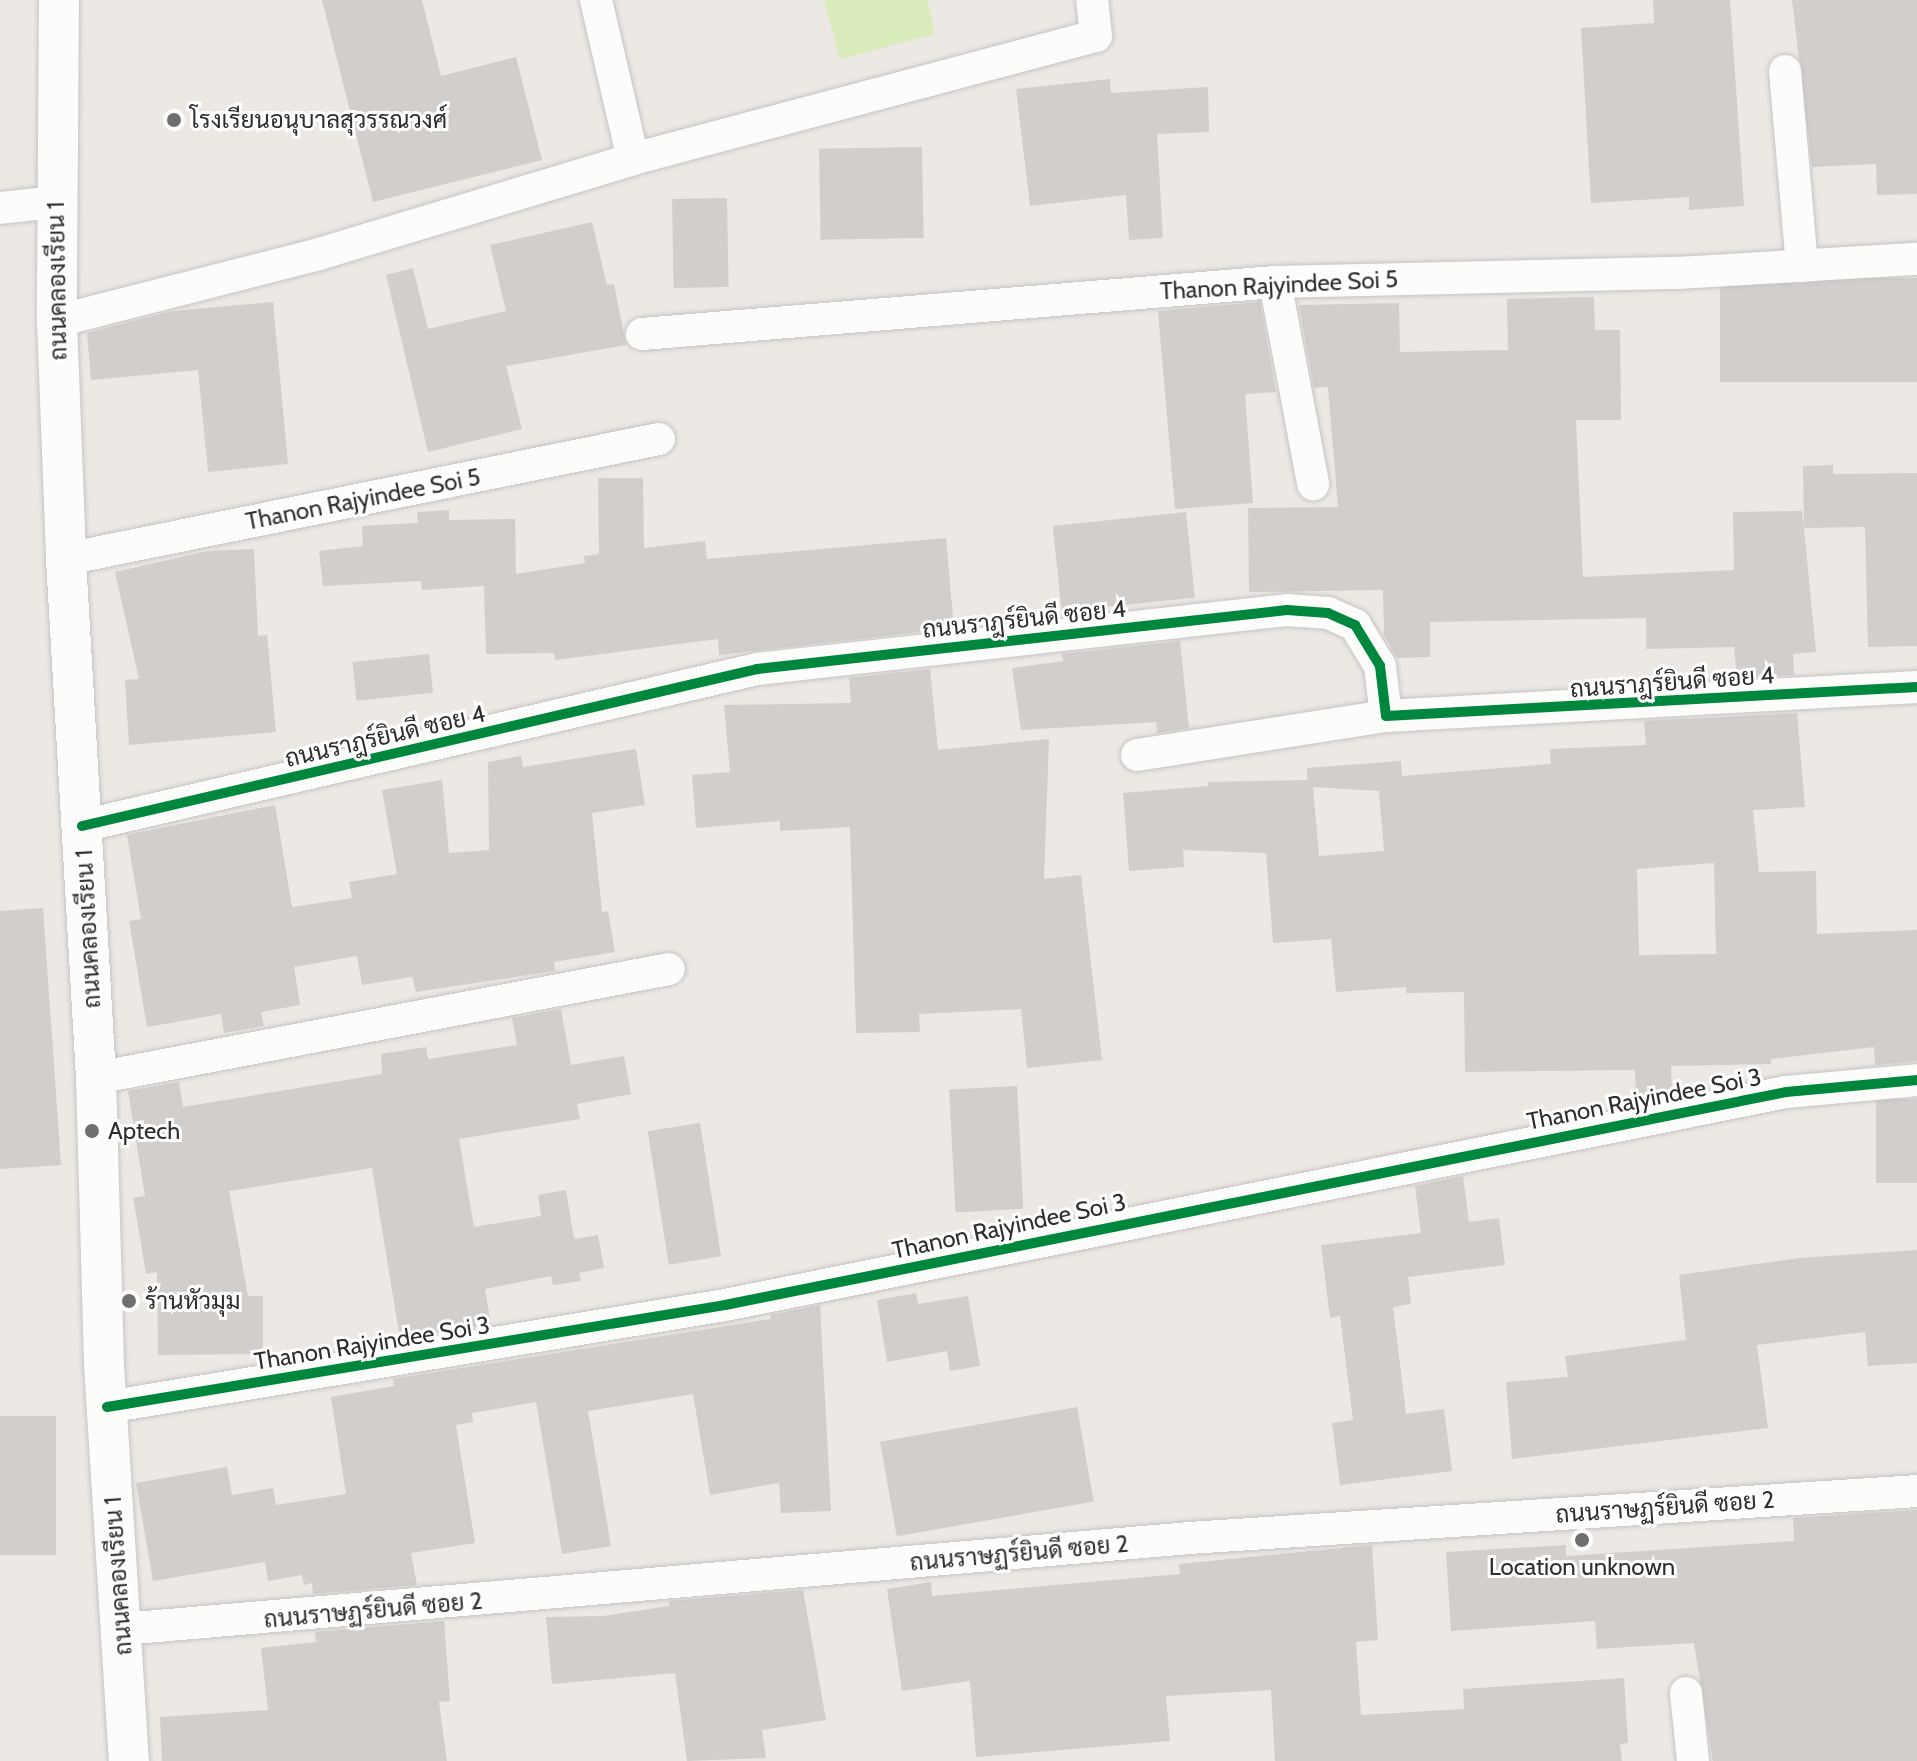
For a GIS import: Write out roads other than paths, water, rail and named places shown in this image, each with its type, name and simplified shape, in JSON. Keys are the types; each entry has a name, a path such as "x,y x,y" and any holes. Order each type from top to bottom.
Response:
{"street":[{"name":"ถนนคลองเรียน 1","path":"59,0 57,321 66,559 96,1078 107,1407 129,1761"},
{"path":"596,0 633,159"},
{"path":"57,321 319,254 633,159 1096,36 1092,0"},
{"path":"1785,71 1802,266"},
{"path":"0,208 56,202"},
{"name":"Thanon Rajyindee Soi 5","path":"642,334 1275,282 1802,266 1917,259"},
{"path":"1275,282 1313,484"},
{"name":"Thanon Rajyindee Soi 5","path":"66,559 659,439"},
{"name":"ถนนราฎร์ยินดี ซอย 4","path":"82,826 757,669 1287,610 1328,613 1355,625 1380,666 1386,716 1917,687"},
{"path":"1137,755 1386,716"},
{"path":"96,1078 669,969"},
{"name":"Thanon Rajyindee Soi 3","path":"107,1407 725,1305 1786,1092 1917,1080"},
{"name":"ถนนราษฏร์ยินดี ซอย 2","path":"122,1629 1189,1538 1917,1491"},
{"path":"1686,1693 1693,1761"}],"place":[{"name":"โรงเรียนอนุบาลสุวรรณวงศ์","path":"174,120"},
{"name":"Aptech","path":"92,1131"},
{"name":"ร้านหัวมุม","path":"129,1301"},
{"name":"Location unknown","path":"1582,1540"}]}
